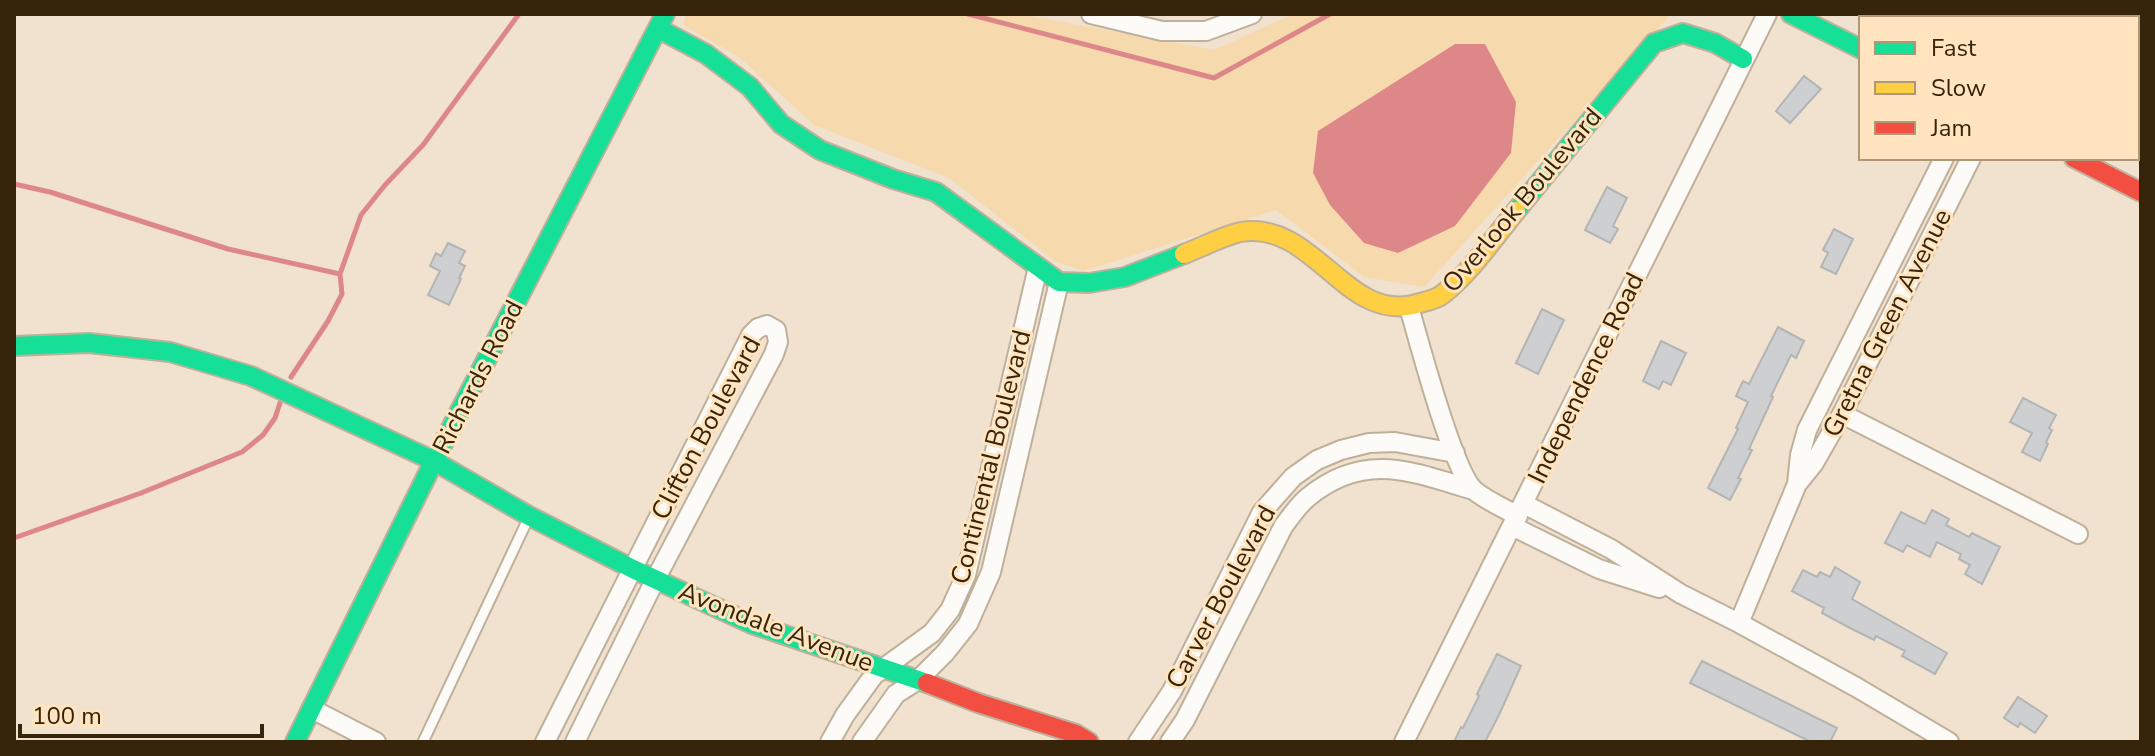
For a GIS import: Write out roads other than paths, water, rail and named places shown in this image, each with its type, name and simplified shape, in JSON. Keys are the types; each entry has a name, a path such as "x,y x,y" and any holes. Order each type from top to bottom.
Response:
{"street":[{"path":"1091,14 1162,31 1206,31 1252,14"},
{"name":"Independence Road","path":"1404,742 1767,14"},
{"path":"1791,14 1859,48"},
{"path":"662,21 750,87 781,124 820,150 893,179 936,192 1059,282 1089,283 1125,277 1241,232 1270,233 1289,239 1360,295 1381,306 1409,307 1447,433 1473,490"},
{"name":"Richards Road","path":"295,742 434,461 662,21"},
{"name":"Overlook Boulevard","path":"1409,307 1440,297 1462,277 1654,43 1683,33 1715,43 1743,59"},
{"name":"Gretna Green Avenue","path":"1797,484 1800,455 1811,421 1943,160"},
{"name":"Gretna Green Avenue","path":"1739,623 1797,484 1814,463 1846,407 1970,160"},
{"path":"2078,160 2141,192"},
{"name":"Continental Boulevard","path":"830,742 874,675 932,633 950,610 966,575 1038,267"},
{"name":"Continental Boulevard","path":"862,742 896,694 918,680 968,624 991,572 1059,282"},
{"name":"Clifton Boulevard","path":"545,742 751,335 767,325 776,330 778,342 774,354 655,580 575,742"},
{"name":"Avondale Avenue","path":"14,346 89,343 170,352 265,382 434,461 529,516 655,580 752,624 1076,734 1089,742"},
{"path":"1827,389 1846,407 2078,534"},
{"path":"1811,421 1832,432"},
{"name":"Carver Boulevard","path":"1138,742 1172,691 1262,512 1293,477 1317,460 1369,443 1395,442 1455,453"},
{"name":"Carver Boulevard","path":"1170,742 1185,720 1283,527 1305,499 1335,478 1371,467 1414,472 1473,490 1518,515 1599,569 1681,594 1856,687 1949,742"},
{"path":"312,709 376,742"}],"lane":[{"path":"423,742 529,516"}],"waterway":[{"path":"14,184 50,192 228,249 340,274 361,215 423,145 519,14"},
{"path":"968,14 1214,78 1330,14"},
{"path":"291,377 342,294 340,274"},
{"path":"14,538 141,493 242,452 263,435 275,418 280,403"}]}
